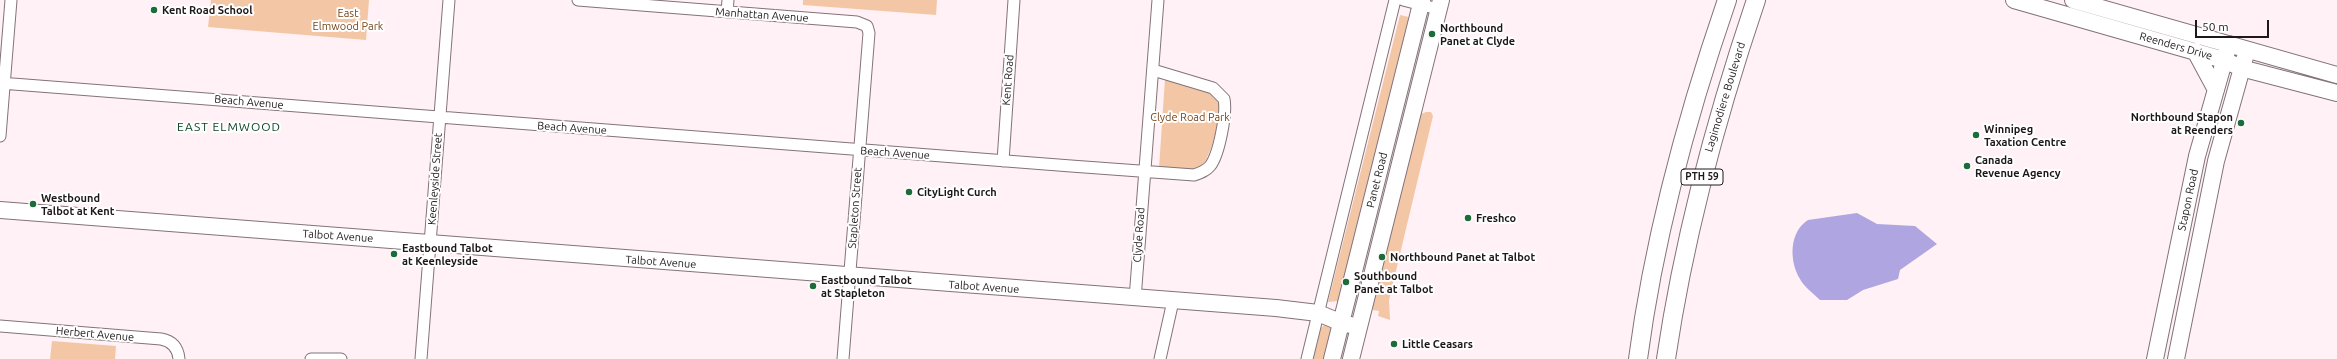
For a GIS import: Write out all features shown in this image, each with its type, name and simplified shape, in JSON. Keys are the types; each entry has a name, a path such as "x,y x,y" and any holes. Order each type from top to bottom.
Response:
{"main road":[{"name":"PTH 59","path":"1638,359 1651,282 1674,174 1696,96 1727,0"},
{"name":"Lagimodiere Boulevard","path":"1666,359 1676,294 1697,196 1718,117 1756,0"}],"street":[{"path":"0,136 2,83 11,0"},
{"name":"Keenleyside Street","path":"421,359 449,0"},
{"name":"Manhattan Avenue","path":"583,0 857,22 864,24 869,33"},
{"path":"727,12 728,0"},
{"name":"Kent Road","path":"1003,161 1014,0"},
{"name":"Clyde Road","path":"1136,299 1144,171 1158,0"},
{"path":"1307,359 1320,313 1395,0"},
{"path":"1403,0 1440,5"},
{"name":"Reenders Drive","path":"2014,0 2050,5 2224,60 2241,68 2337,93"},
{"name":"Reenders Drive","path":"2073,0 2337,75"},
{"name":"Panet Road","path":"1332,359 1421,2"},
{"name":"Panet Road","path":"1352,359 1440,5"},
{"name":"Stapleton Street","path":"843,359 869,33"},
{"name":"Stapon Road","path":"2155,359 2197,156 2229,44"},
{"name":"Stapon Road","path":"2176,359 2216,161 2247,50"},
{"path":"2195,51 2216,90"},
{"path":"1144,171 1194,175 1206,170 1214,160 1226,106 1224,99 1213,88 1153,70"},
{"name":"Beach Avenue","path":"2,83 1144,171"},
{"name":"Talbot Avenue","path":"0,210 1320,313 1361,322"},
{"path":"1160,359 1174,301"},
{"name":"Herbert Avenue","path":"0,326 161,339 172,344 177,350 179,359"},
{"path":"2158,340 2179,343"},
{"path":"311,359 341,359"}],"green space":[{"name":"East Elmwood Park","path":"211,0 369,0 366,40 208,27"},
{"path":"803,0 937,0 936,15 803,5"},
{"path":"1400,15 1413,18 1338,301 1328,302"},
{"name":"Clyde Road Park","path":"1165,79 1207,91 1217,98 1219,103 1218,122 1209,154 1205,162 1197,168 1186,170 1159,168"},
{"path":"1431,112 1433,116 1389,300 1390,320 1378,316 1379,311 1373,310 1373,305 1421,114"},
{"path":"1326,323 1334,325 1327,359 1313,359 1321,328"},
{"path":"52,341 116,346 115,359 50,359"}],"shaded area":[{"path":"1857,213 1877,224 1915,226 1937,244 1900,270 1898,279 1863,290 1847,300 1820,300 1804,285 1796,272 1793,256 1794,239 1802,225 1808,220"}],"place":[{"name":"Kent Road School","path":"154,10"},
{"name":"Northbound Panet at Clyde","path":"1432,34"},
{"name":"Northbound Stapon at Reenders","path":"2241,123"},
{"name":"Winnipeg Taxation Centre","path":"1976,135"},
{"name":"Canada Revenue Agency","path":"1967,166"},
{"name":"CityLight Curch","path":"909,192"},
{"name":"Westbound Talbot at Kent","path":"33,204"},
{"name":"Freshco","path":"1468,218"},
{"name":"Eastbound Talbot at Keenleyside","path":"394,254"},
{"name":"Northbound Panet at Talbot","path":"1382,257"},
{"name":"Southbound Panet at Talbot","path":"1346,282"},
{"name":"Eastbound Talbot at Stapleton","path":"813,286"},
{"name":"Little Ceasars","path":"1394,344"}],"district":[{"name":"EAST ELMWOOD","path":"229,127"}]}
